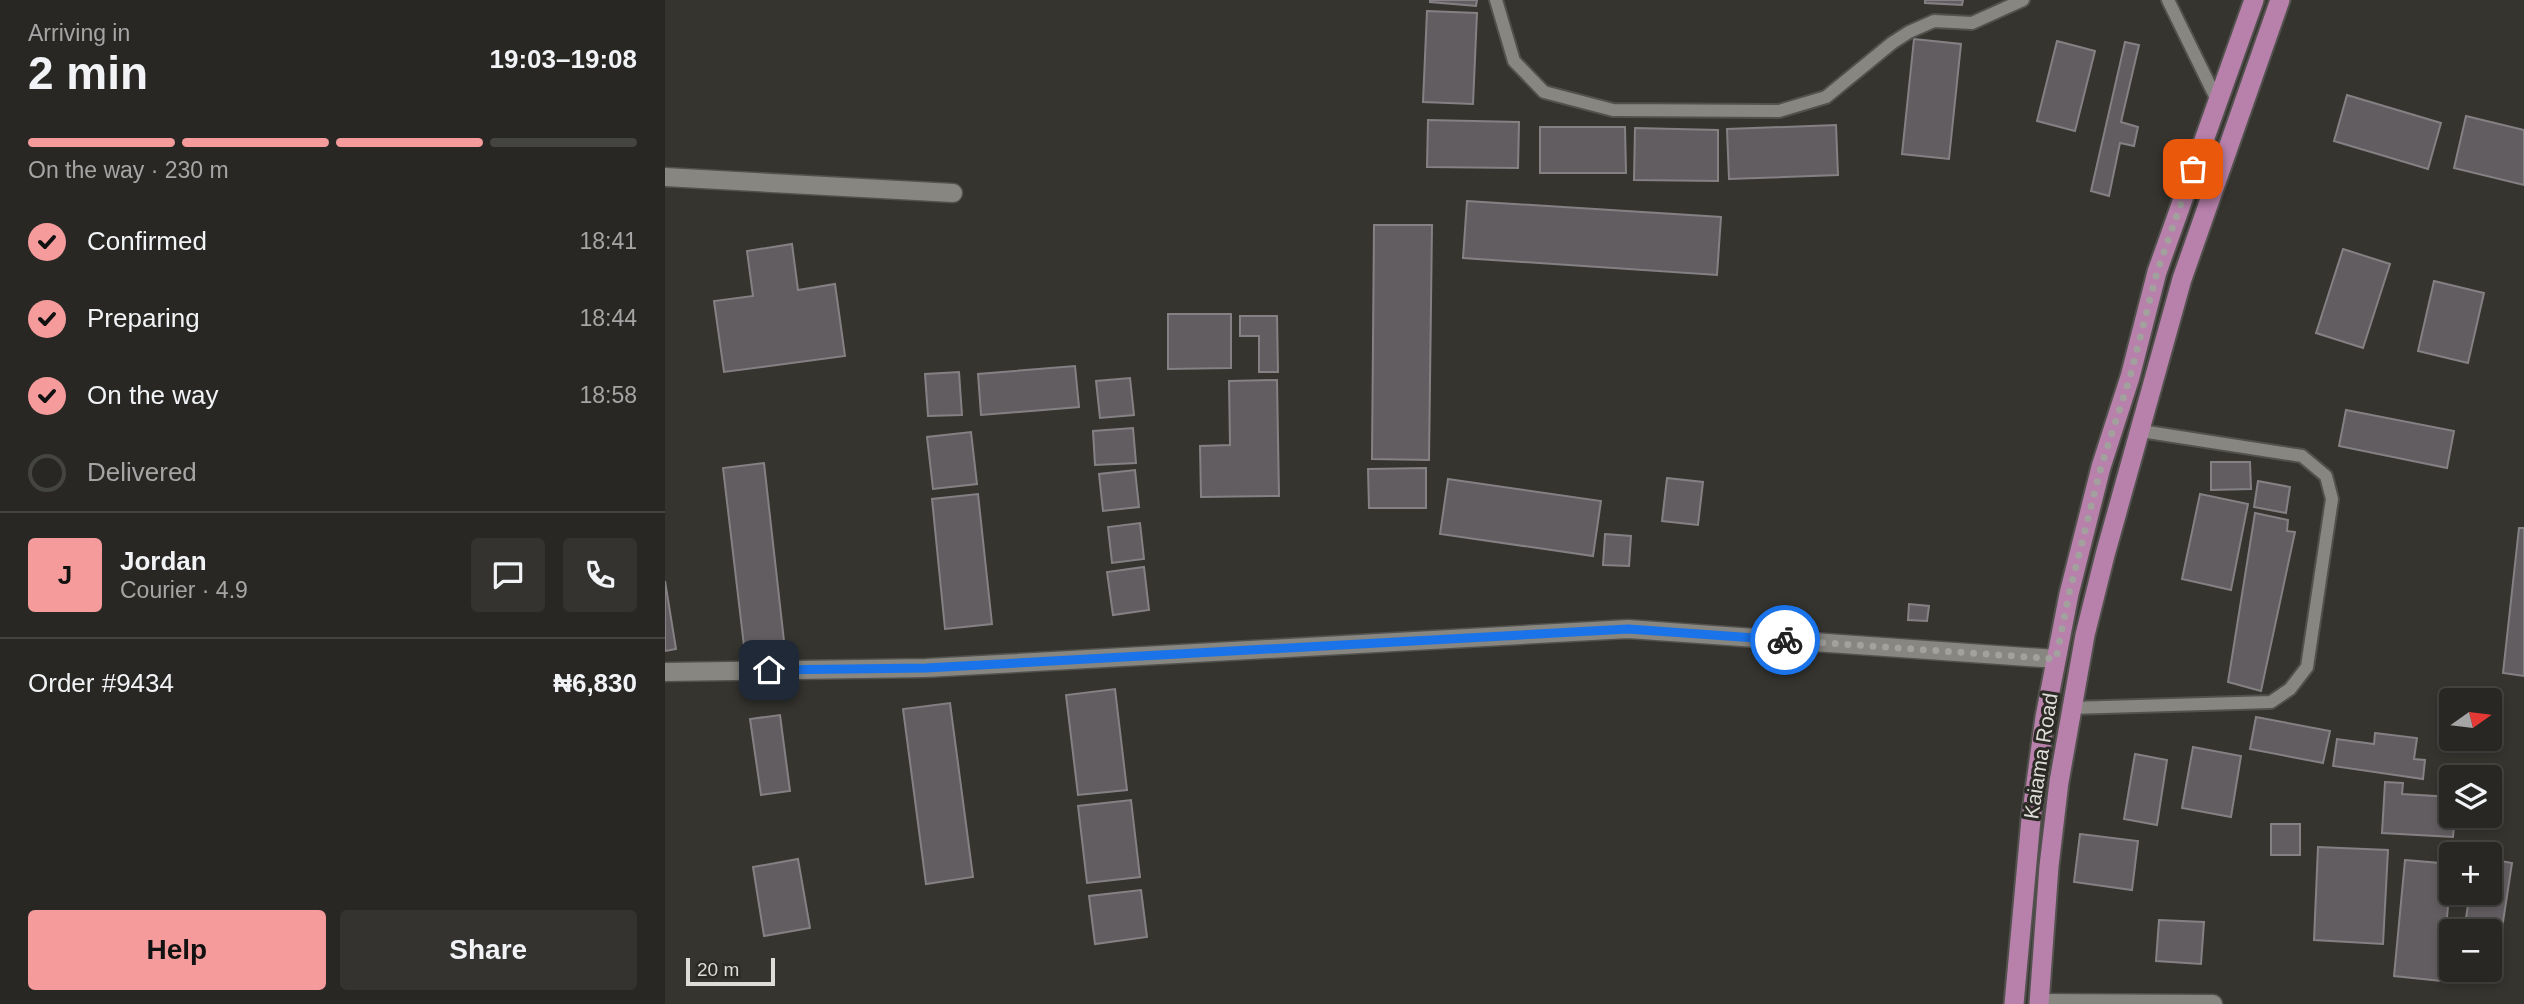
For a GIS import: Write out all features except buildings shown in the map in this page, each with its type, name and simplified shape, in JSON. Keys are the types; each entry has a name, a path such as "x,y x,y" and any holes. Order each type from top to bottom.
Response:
{"highway":[{"name":"Kaiama Road","path":"2014,1004 2031,819 2045,717 2069,594 2101,467 2130,377 2157,272 2254,0"},
{"name":"Kaiama Road","path":"2039,1003 2049,866 2071,708 2105,555 2182,279 2280,0"}],"street":[{"path":"665,177 953,193"},
{"path":"665,672 926,668 1628,629 2056,659"},
{"path":"2039,1003 2213,1004"}],"lane":[{"path":"1496,0 1514,61 1544,92 1613,110 1779,111 1826,97 1892,43 1934,20 1972,23 2023,0"},
{"path":"2168,0 2217,100"},
{"path":"2071,708 2271,702 2290,689 2307,667 2332,499 2326,476 2302,456 2141,431"}],"way so far":[{"path":"1785,640 2056,659 2069,594 2101,467 2130,377 2157,272 2193,169"}],"route":[{"path":"769,670 926,668 1628,629 1785,640"}]}
